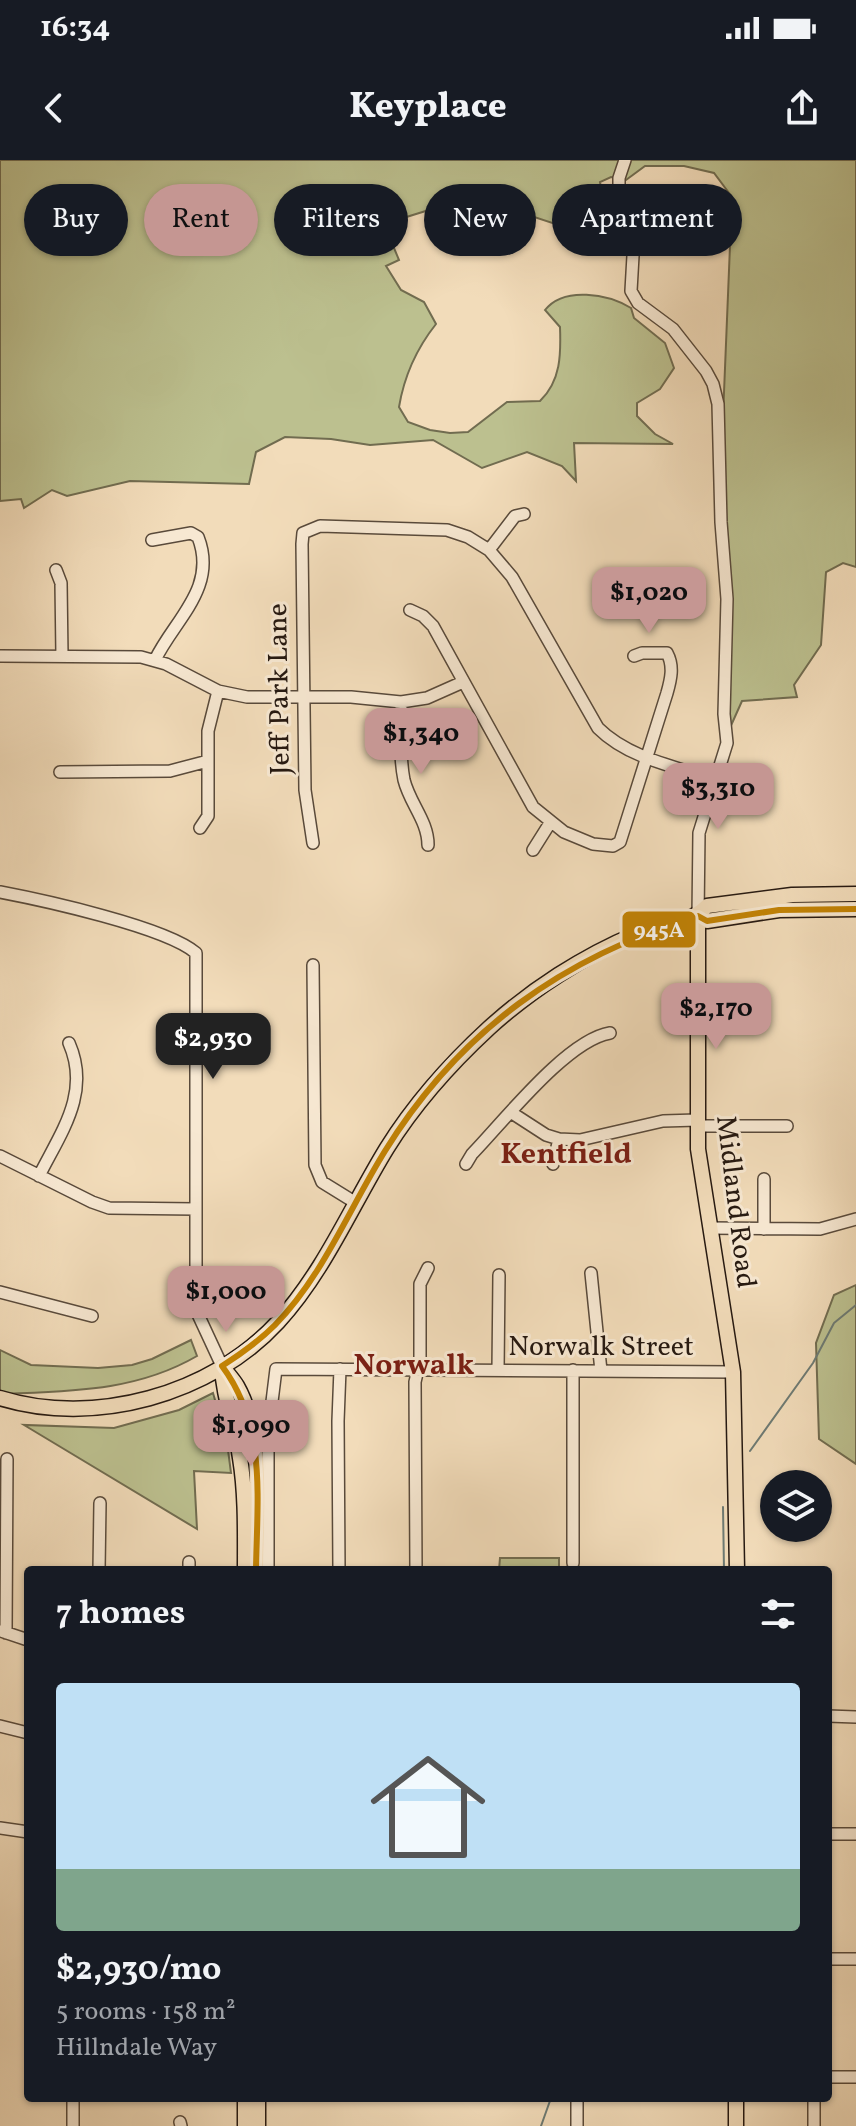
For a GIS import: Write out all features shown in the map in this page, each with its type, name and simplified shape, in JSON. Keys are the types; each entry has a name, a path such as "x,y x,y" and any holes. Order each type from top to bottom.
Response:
{"main road":[{"path":"0,1398 79,1409 116,1405 151,1398 222,1366 279,1321 309,1280 409,1117 447,1069 490,1027 553,979 637,934 698,916 707,906 792,895 856,894"},
{"path":"698,916 707,921 779,910 856,909"},
{"name":"Midland Road","path":"698,916 698,1154 733,1372 737,1566"},
{"path":"222,1366 223,1391 237,1439 244,1485 245,1566"},
{"path":"222,1366 237,1385 253,1446 256,1566"},
{"path":"245,2102 245,2126"},
{"path":"258,2102 258,2126"},
{"path":"736,2102 736,2126"}],"street":[{"name":"Midland Road","path":"625,160 619,190 634,238 631,291 638,303 673,329 706,371 718,404 721,522 727,599 724,714 727,743 699,833 698,916"},
{"path":"524,514 515,516 489,550 512,577 598,728 613,742 716,780"},
{"name":"Jeff Park Lane","path":"313,843 305,790 303,533 320,526 431,528 468,537 489,550"},
{"path":"152,540 191,533 198,537 202,568 197,595 155,660"},
{"path":"56,570 61,583 62,656"},
{"path":"410,610 423,616 433,626 533,807 550,823 593,844 608,846 620,842 672,672 667,653 634,656"},
{"path":"0,656 141,657 155,660 218,691 247,697 351,697 401,702 427,698 463,682"},
{"path":"200,828 208,816 208,731 218,691"},
{"path":"401,702 404,779 428,831 428,845"},
{"path":"60,772 170,771 208,761"},
{"path":"533,850 550,823"},
{"path":"0,892 123,922 186,945 196,953 195,1296 196,1310 222,1366"},
{"path":"313,965 315,1165 322,1182 356,1203"},
{"path":"466,1164 472,1154 570,1052 593,1037 610,1033"},
{"path":"39,1176 73,1108 78,1085 77,1061 69,1043"},
{"path":"512,1113 532,1127 559,1139 596,1138 663,1121 787,1126"},
{"path":"553,1164 559,1139"},
{"path":"0,1156 109,1208 195,1209"},
{"path":"764,1179 764,1229"},
{"path":"710,1228 820,1229 856,1219"},
{"path":"416,1566 420,1284 428,1268"},
{"path":"591,1273 601,1371"},
{"path":"498,1370 499,1275"},
{"path":"0,1292 92,1316"},
{"name":"Norwalk Street","path":"268,1566 268,1434 276,1369 733,1372"},
{"path":"339,1566 340,1369"},
{"path":"573,1370 573,1563"},
{"path":"7,1459 3,1632 24,1639"},
{"path":"99,1566 100,1503"},
{"path":"832,1716 856,1717"},
{"path":"0,1726 24,1732"},
{"path":"0,1828 24,1831"},
{"path":"832,1834 856,1834"},
{"path":"832,1959 856,1959"},
{"path":"832,2077 856,2077"},
{"path":"73,2102 73,2126"},
{"path":"577,2102 577,2126"},
{"path":"814,2102 814,2126"}],"green space":[{"path":"0,160 856,160 856,567 843,563 826,572 821,645 794,685 797,697 742,701 729,730 723,417 730,256 742,256 742,184 722,184 714,173 684,166 645,166 626,180 611,177 600,184 552,184 552,223 536,218 536,184 424,184 424,212 408,217 408,184 274,184 274,256 397,256 399,260 386,266 401,290 424,302 436,324 417,353 404,385 399,407 408,422 430,430 468,432 507,402 540,401 556,376 560,347 560,327 545,310 553,302 574,295 599,296 631,308 634,318 665,343 674,368 660,389 637,403 637,416 655,434 673,444 574,443 576,481 562,466 527,452 482,468 433,440 370,445 285,437 256,452 249,484 130,481 67,496 52,490 24,508 21,499 0,501"},
{"path":"856,1285 856,1464 819,1439 816,1343 834,1295"},
{"path":"191,1340 197,1356 150,1377 101,1387 0,1394 0,1350 31,1365 98,1368 132,1365 152,1359"},
{"path":"213,1393 227,1442 231,1473 194,1471 197,1529 24,1425 114,1428 179,1410"},
{"path":"500,1558 559,1558 559,1566 499,1566"}],"waterway":[{"path":"750,1451 813,1363 834,1323 856,1305"},
{"path":"723,1507 724,1566"},
{"path":"541,2126 550,2102"}],"transit line":[{"name":"945A","path":"256,1566 258,1490 253,1438 236,1389 222,1366 263,1336 292,1306 321,1264 385,1151 414,1108 447,1069 481,1034 559,976 649,933 698,916 707,921 779,910 856,909"}],"district":[{"name":"Kentfield","path":"566,1155"},
{"name":"Norwalk","path":"414,1366"}]}
